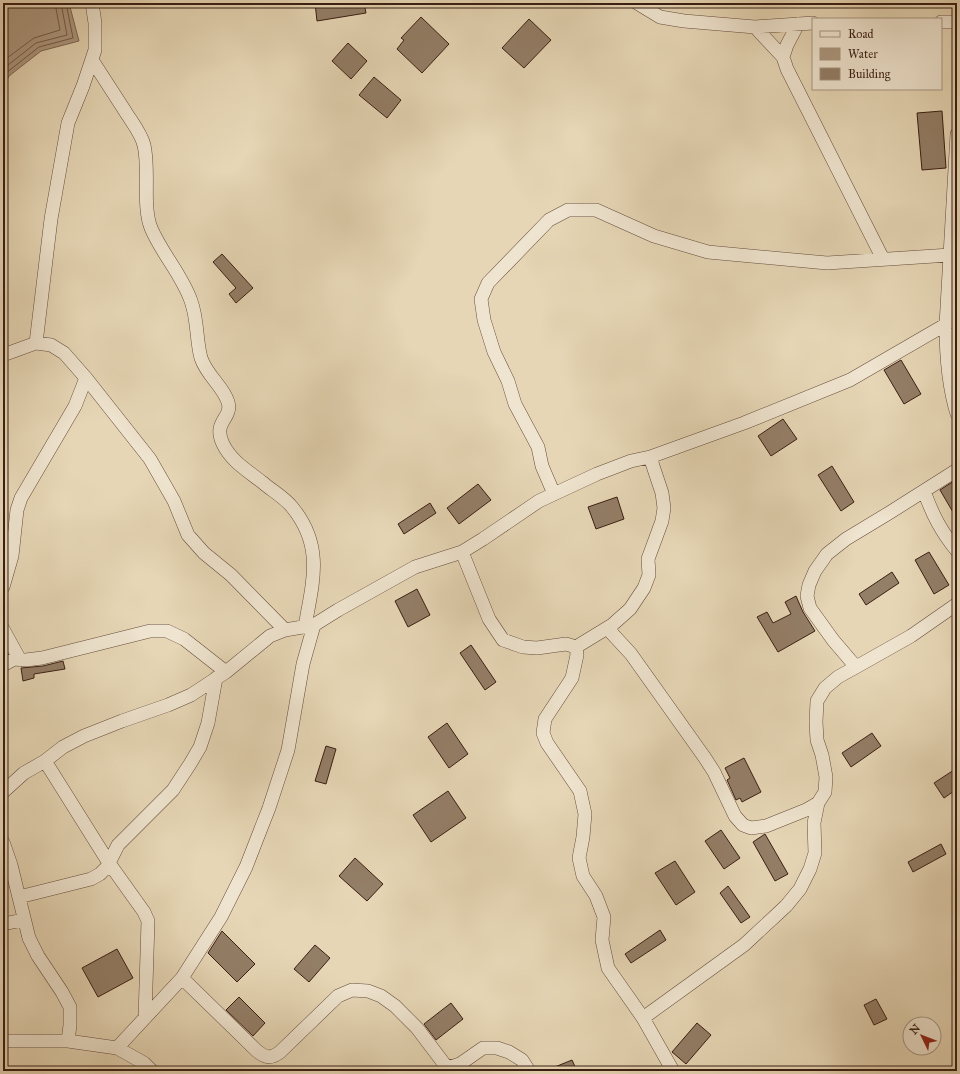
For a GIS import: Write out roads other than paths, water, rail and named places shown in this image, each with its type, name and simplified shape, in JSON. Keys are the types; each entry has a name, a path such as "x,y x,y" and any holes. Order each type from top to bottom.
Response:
{"street":[{"path":"36,343 51,219 68,123 83,86 95,50 95,23 92,3"},
{"path":"637,3 660,17 684,21 755,27 812,23"},
{"path":"942,22 957,22"},
{"path":"783,57 787,45 798,24"},
{"path":"755,27 783,57 787,69 883,259"},
{"path":"92,60 135,127 143,143 146,159 147,210 150,226 158,244 172,264 188,295 195,315 202,359 212,378 224,393 228,403 229,410 219,430 222,443 236,462 291,506 308,533 314,558 314,579 310,625 288,750 269,808 246,867 220,917 182,978 117,1048"},
{"path":"957,134 946,325 946,352 950,386 957,414"},
{"path":"554,494 542,466 538,447 515,404 508,381 494,352 484,320 481,299 488,283 549,220 568,210 596,210 654,236 708,252 827,263 950,255"},
{"path":"3,792 24,773 84,736 191,695 221,675 270,636 285,630 310,625 415,568 462,552 539,501 597,474 631,461 650,457 744,423 850,380 957,318"},
{"path":"3,355 36,343 52,345 64,352 150,459 174,501 188,535 204,553 231,575 285,630"},
{"path":"3,587 12,556 17,510 21,498 75,406 86,378"},
{"path":"462,552 489,619 503,640 523,647 537,648 566,644 576,646 607,628 630,609 644,588 649,575 648,559 662,521 664,508 662,493 650,457"},
{"path":"856,667 833,640 810,608 807,596 809,585 815,571 827,554 846,539 957,470"},
{"path":"924,491 933,514 946,537 957,551"},
{"path":"643,1018 744,945 786,906 800,889 810,869 814,853 814,824 818,803 825,792 826,777 822,755 817,740 816,722 817,701 825,688 838,677 911,636 957,604"},
{"path":"607,628 631,654 705,758 714,772 735,816 743,825 751,828 766,826 806,810 818,803"},
{"path":"3,629 20,660"},
{"path":"3,665 14,659 26,660 42,658 150,631 167,631 184,639 221,675"},
{"path":"576,646 577,655 572,678 545,719 543,733 547,743 580,791 585,814 579,858 583,876 596,896 604,917 602,940 608,968 643,1018 673,1071"},
{"path":"19,897 91,879 100,874 109,863 118,845 173,790 200,747 221,675"},
{"path":"45,761 109,863 144,912 148,921 145,1018"},
{"path":"3,842 11,864 29,938 38,956 70,1007 68,1041"},
{"path":"3,924 24,920"},
{"path":"182,978 257,1051 268,1058 274,1057 280,1052 338,996 352,990 368,991 381,996 395,1006 417,1028 445,1065 451,1067 460,1064 484,1048 497,1048 522,1060 529,1071"},
{"path":"3,1041 68,1041 117,1048 144,1064 152,1071"}],"water":[{"path":"3,3 69,3 79,41 41,51 9,76 3,88"}]}
